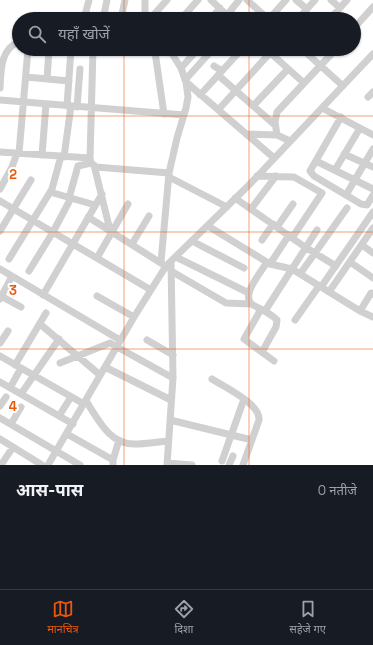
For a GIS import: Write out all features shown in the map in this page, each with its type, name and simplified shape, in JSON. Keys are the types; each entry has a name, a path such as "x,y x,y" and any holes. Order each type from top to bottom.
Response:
{"street":[{"path":"85,12 88,0"},
{"path":"104,12 107,0"},
{"path":"122,12 125,0"},
{"path":"145,0 145,12"},
{"path":"156,12 167,0"},
{"path":"187,12 198,0"},
{"path":"211,0 223,12"},
{"path":"231,12 239,0"},
{"path":"296,0 307,9"},
{"path":"304,12 315,0"},
{"path":"331,0 340,8"},
{"path":"336,12 348,0"},
{"path":"251,1 262,12"},
{"path":"274,12 283,1"},
{"path":"361,20 373,7"},
{"path":"217,12 220,8"},
{"path":"0,87 4,55 12,47"},
{"path":"48,465 134,317 167,266 227,207 373,54"},
{"path":"0,189 18,153 28,56"},
{"path":"47,79 49,56"},
{"path":"71,56 69,81 72,106"},
{"path":"93,56 91,108 92,162 111,231"},
{"path":"156,56 164,114"},
{"path":"174,56 186,81 188,97 169,175 167,266 173,355 173,378 167,464 192,465"},
{"path":"181,68 192,56"},
{"path":"186,81 207,56"},
{"path":"200,94 236,56"},
{"path":"218,110 264,56"},
{"path":"274,56 304,84"},
{"path":"310,56 343,86"},
{"path":"277,135 275,118 277,112 330,56"},
{"path":"214,66 236,90 275,125"},
{"path":"9,259 50,192 63,156 80,69"},
{"path":"253,106 288,69"},
{"path":"26,78 69,81"},
{"path":"186,81 274,158"},
{"path":"0,100 184,115"},
{"path":"42,155 46,104"},
{"path":"322,108 373,135"},
{"path":"341,117 311,168 312,174 364,205 369,203 373,195"},
{"path":"335,170 360,128"},
{"path":"246,134 277,135 290,141"},
{"path":"346,195 373,149"},
{"path":"0,152 63,156 92,162 96,167 169,175 227,207"},
{"path":"344,154 373,167"},
{"path":"316,160 373,189"},
{"path":"29,271 53,232 70,198 78,166 92,162"},
{"path":"251,304 248,300 249,293 269,263 322,194 294,177 257,176"},
{"path":"250,209 276,176"},
{"path":"0,231 31,180"},
{"path":"50,192 95,205"},
{"path":"43,295 102,194"},
{"path":"235,198 290,237 336,266"},
{"path":"0,201 151,290"},
{"path":"97,258 111,231 128,204"},
{"path":"262,240 293,204"},
{"path":"300,274 347,208"},
{"path":"295,320 336,266 373,212"},
{"path":"132,244 149,216"},
{"path":"88,217 226,302 251,304 273,316 277,320 277,323 262,352"},
{"path":"329,292 373,227 359,217"},
{"path":"208,226 269,263 292,269 360,311 373,317"},
{"path":"274,361 244,339 317,230"},
{"path":"192,241 244,268"},
{"path":"362,245 373,253"},
{"path":"176,257 249,293"},
{"path":"350,262 373,278"},
{"path":"0,269 173,378"},
{"path":"12,276 1,297 21,307"},
{"path":"360,311 370,293 373,294"},
{"path":"97,296 134,317"},
{"path":"10,388 18,366 46,313"},
{"path":"40,324 100,375"},
{"path":"0,343 8,331"},
{"path":"21,394 59,339"},
{"path":"147,340 173,355"},
{"path":"60,363 110,343 119,343"},
{"path":"0,356 71,397 85,403 105,430 119,440 134,444 168,441"},
{"path":"105,367 171,400"},
{"path":"212,379 256,408 260,416 243,465"},
{"path":"0,383 73,424"},
{"path":"0,406 6,396"},
{"path":"59,416 71,397"},
{"path":"222,461 244,399"},
{"path":"11,424 21,407"},
{"path":"0,418 80,465"},
{"path":"170,420 252,440"},
{"path":"67,434 113,462 119,440"},
{"path":"0,439 42,465"},
{"path":"2,465 13,447"},
{"path":"229,465 233,456"}]}
